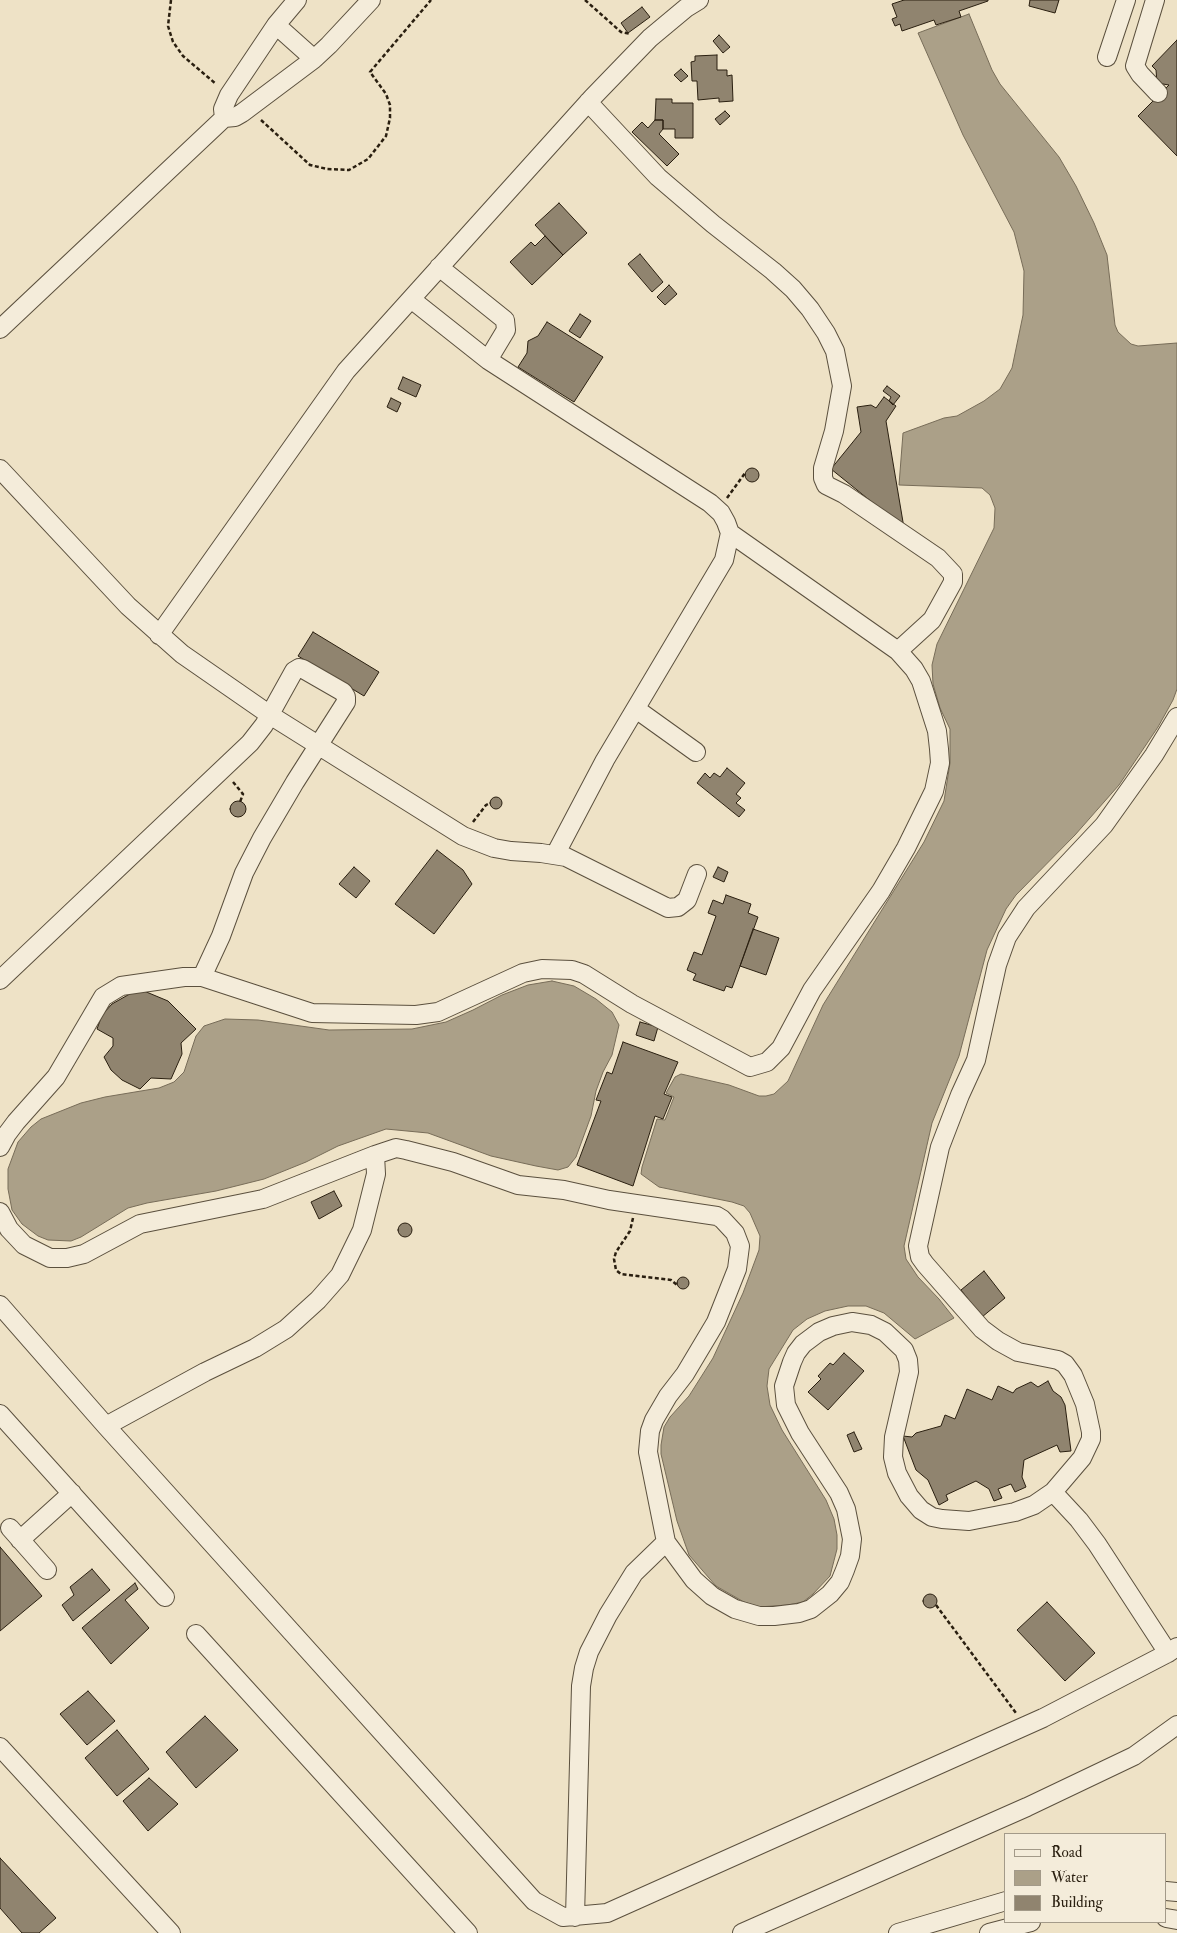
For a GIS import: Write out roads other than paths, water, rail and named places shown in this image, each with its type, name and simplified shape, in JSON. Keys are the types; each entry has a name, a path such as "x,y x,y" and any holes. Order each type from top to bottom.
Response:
{"street":[{"path":"224,118 223,109 229,95 276,24 297,0"},
{"path":"0,329 224,118 234,117 249,108 314,60 371,0"},
{"path":"159,635 346,371 588,102 650,38 686,8 699,0"},
{"path":"1107,57 1126,0"},
{"path":"1155,0 1135,66 1158,93"},
{"path":"276,24 314,60"},
{"path":"588,102 658,177 793,289 810,309 826,333 835,351 842,386 834,431 823,468 823,478 826,485 844,494 938,558 953,574 953,582 932,620 898,651"},
{"path":"438,267 505,320 506,330 488,360"},
{"path":"411,299 488,360 710,503 718,510 726,522 730,534 724,560 605,760 555,854"},
{"path":"0,469 104,581 159,635 205,671 270,715 463,836 494,848 555,854 576,862 668,908 678,907 687,900 697,874"},
{"path":"0,1147 16,1122 56,1077 97,1005 107,993 121,986 184,977 202,977 312,1013 416,1015 438,1012 523,973 542,969 572,970 584,974 632,1004 750,1067 767,1062 781,1048 812,990 881,891 906,848 934,791 940,763 937,731 921,681 914,669 898,651 730,534"},
{"path":"0,980 250,743 270,715 294,671 299,668 303,669 343,692 346,702 295,782 249,864 221,936 202,977"},
{"path":"636,708 696,752"},
{"path":"0,1212 9,1229 24,1244 50,1258 67,1258 84,1254 140,1224 263,1199 396,1148 453,1162 518,1185 564,1190 633,1204 717,1216 729,1225 738,1238 740,1246 737,1269 716,1322 685,1374 668,1396 650,1431 648,1452 666,1542 684,1568 705,1590 735,1609 747,1613 774,1616 799,1613 811,1609 830,1594 840,1582 850,1556 852,1539 846,1509 790,1415 786,1405 784,1386 786,1375 796,1353 803,1344 819,1332 852,1322 872,1325 885,1332 904,1350 908,1360 909,1372 894,1437 893,1458 897,1473 909,1496 921,1510 932,1517 942,1520 969,1521 1015,1512 1034,1505 1053,1492 1082,1458 1090,1439 1091,1432 1086,1404 1073,1375 1065,1364 1058,1360 1018,1352 998,1342 982,1329 925,1264 920,1257 918,1246 940,1147 976,1060 997,965 1007,937 1026,908 1104,825 1154,756 1177,717"},
{"path":"106,1426 286,1330 318,1300 340,1275 362,1230 376,1174 375,1155"},
{"path":"0,1305 106,1426 534,1902 563,1918 607,1913 1025,1726 1172,1650 1079,1520 1053,1492"},
{"path":"0,1414 165,1597"},
{"path":"47,1570 15,1534 72,1494"},
{"path":"574,1917 581,1686 584,1668 598,1634 634,1572 666,1542"},
{"path":"196,1634 468,1933"},
{"path":"742,1933 1027,1807 1134,1756 1177,1725"},
{"path":"0,1747 171,1933"},
{"path":"898,1933 1004,1902"},
{"path":"989,1933 1027,1923"}],"water":[{"path":"969,14 992,70 1000,84 1059,157 1094,223 1107,255 1115,325 1118,332 1131,344 1138,346 1177,343 1177,689 1158,727 1119,785 1075,835 1016,895 1006,909 987,950 959,1056 932,1123 904,1246 906,1259 918,1277 954,1318 915,1339 884,1313 866,1306 848,1306 825,1311 807,1319 793,1330 769,1369 767,1386 770,1405 782,1430 826,1500 834,1519 837,1549 830,1576 803,1602 758,1607 744,1602 716,1586 689,1555 677,1521 661,1454 661,1445 664,1427 670,1417 689,1396 713,1358 743,1293 759,1250 760,1236 750,1213 744,1206 659,1187 641,1174 657,1119 665,1120 674,1097 666,1093 675,1077 681,1074 729,1085 759,1096 774,1094 788,1081 823,1005 924,842 944,801 950,763 950,729 940,708 933,684 932,665 937,644 994,528 995,508 990,495 982,488 899,485 903,433 944,418 957,416 984,401 1000,389 1012,368 1023,315 1024,271 1014,232 963,135 918,33"},
{"path":"552,981 574,986 596,999 612,1012 619,1025 612,1055 596,1091 591,1116 576,1157 568,1167 558,1170 536,1166 491,1156 428,1133 386,1129 338,1146 306,1162 264,1179 216,1191 128,1208 81,1237 71,1241 48,1240 38,1236 22,1224 12,1210 8,1189 8,1169 18,1142 31,1127 41,1119 81,1103 159,1088 174,1082 184,1072 196,1036 204,1026 225,1019 258,1020 329,1030 412,1029 446,1022 502,995 528,985"}]}
